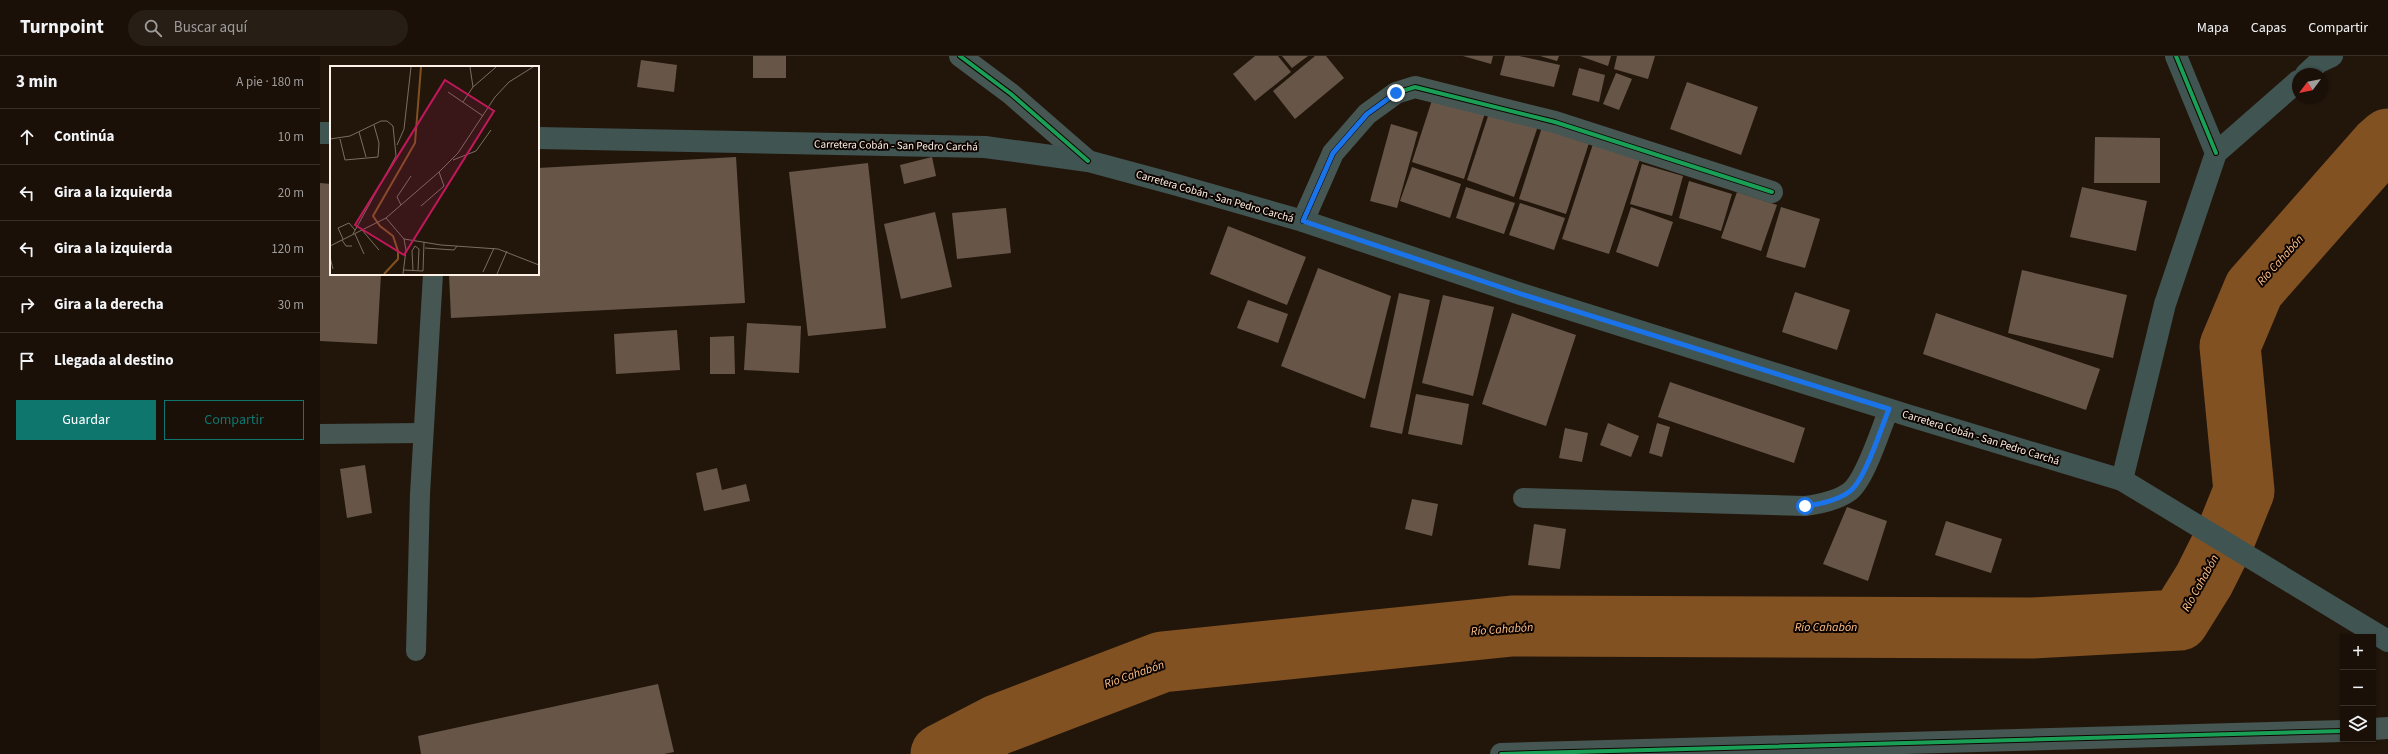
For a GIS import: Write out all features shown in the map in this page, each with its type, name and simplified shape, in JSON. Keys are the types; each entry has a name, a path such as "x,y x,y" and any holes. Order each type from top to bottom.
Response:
{"main road":[{"path":"2176,56 2216,153"},
{"path":"2312,68 2319,62 2332,56"},
{"path":"2122,480 2165,304 2216,153 2292,86"},
{"name":"Carretera Cobán - San Pedro Carchá","path":"539,138 985,147 1088,161 1303,221 1521,294 2122,480 2388,641"}],"street":[{"path":"960,56 1011,94 1088,161"},
{"path":"1303,221 1333,153 1367,114 1396,93 1415,87 1555,122 1772,192"},
{"path":"2376,729 2388,728"},
{"path":"1501,754 2340,731"}],"lane":[{"path":"416,651 422,433 432,275"},
{"path":"1523,498 1805,506 1830,502 1850,491 1864,472 1889,409"},
{"path":"320,434 422,433"}],"building":[{"path":"753,56 786,56 786,78 753,78"},
{"path":"1255,56 1278,56 1291,72 1255,101 1233,74"},
{"path":"1282,56 1308,56 1292,68"},
{"path":"1315,56 1326,56 1344,78 1295,119 1273,91"},
{"path":"1463,56 1493,56 1491,64"},
{"path":"1505,56 1519,56 1560,65 1554,87 1500,75"},
{"path":"1540,56 1559,56 1557,61"},
{"path":"1580,56 1611,56 1608,66"},
{"path":"1617,56 1655,56 1648,79 1614,69"},
{"path":"641,60 677,65 674,92 637,87"},
{"path":"1579,68 1605,75 1599,102 1572,95"},
{"path":"1616,73 1632,79 1619,110 1603,104"},
{"path":"1687,82 1758,107 1741,155 1670,129"},
{"path":"1433,97 1485,113 1464,179 1412,162"},
{"path":"1491,107 1539,123 1514,197 1467,180"},
{"path":"1391,124 1418,132 1397,208 1370,201"},
{"path":"1543,124 1590,140 1566,214 1519,199"},
{"path":"2095,137 2160,138 2160,183 2094,183"},
{"path":"1593,144 1640,159 1609,254 1562,239"},
{"path":"736,157 745,303 451,318 449,275 539,275 539,168"},
{"path":"932,157 936,176 904,184 900,165"},
{"path":"868,163 886,328 808,336 789,172"},
{"path":"1642,164 1683,176 1672,216 1630,204"},
{"path":"1412,167 1461,184 1450,218 1400,201"},
{"path":"1689,181 1732,194 1721,231 1679,218"},
{"path":"320,183 330,184 330,275 381,275 377,344 320,341"},
{"path":"1466,187 1515,203 1504,234 1456,218"},
{"path":"2082,187 2147,201 2136,251 2070,237"},
{"path":"1737,192 1777,205 1761,251 1721,238"},
{"path":"1520,203 1565,218 1554,250 1509,235"},
{"path":"1631,207 1673,222 1658,267 1616,252"},
{"path":"1781,207 1820,219 1805,268 1766,257"},
{"path":"1006,208 1011,253 957,259 952,213"},
{"path":"935,212 952,287 901,299 884,224"},
{"path":"1228,226 1306,257 1287,305 1210,274"},
{"path":"1318,268 1391,296 1365,399 1281,366"},
{"path":"2022,270 2127,295 2113,358 2008,333"},
{"path":"1795,292 1850,310 1837,350 1782,332"},
{"path":"1399,293 1430,300 1402,434 1370,427"},
{"path":"1443,295 1494,307 1473,396 1422,383"},
{"path":"1248,300 1288,314 1278,343 1237,328"},
{"path":"1512,313 1576,335 1546,426 1482,404"},
{"path":"1936,313 2100,369 2086,410 1923,354"},
{"path":"747,323 801,326 799,373 744,370"},
{"path":"677,330 680,370 616,374 614,334"},
{"path":"734,336 735,374 710,374 710,337"},
{"path":"1670,382 1805,428 1794,463 1658,417"},
{"path":"1416,394 1469,404 1462,445 1408,434"},
{"path":"1608,423 1639,436 1631,457 1600,445"},
{"path":"1657,423 1670,427 1662,457 1649,453"},
{"path":"1565,428 1588,433 1582,462 1559,458"},
{"path":"365,465 372,513 347,518 340,469"},
{"path":"717,468 722,490 746,484 750,501 704,511 696,473"},
{"path":"1412,499 1438,504 1432,536 1405,529"},
{"path":"1847,507 1887,521 1868,581 1823,564"},
{"path":"1946,521 2002,539 1991,573 1935,555"},
{"path":"1534,524 1566,529 1560,569 1528,565"},
{"path":"658,684 674,752 664,754 421,754 418,736"}],"waterway":[{"name":"Río Cahabón","path":"941,754 997,725 1162,662 1512,626 2032,628 2179,620 2204,580 2225,538 2244,491 2230,346 2254,289 2380,146 2388,139"}],"cycle path":[{"path":"960,56 1011,94 1088,161"},
{"path":"2176,56 2216,153"},
{"path":"1303,221 1333,153 1367,114 1396,93 1415,87 1555,122 1772,192"},
{"path":"1501,754 2340,731"}],"route":[{"path":"1396,93 1367,114 1333,153 1303,221 1521,294 1889,409 1864,472 1850,491 1830,502 1805,506"}]}
